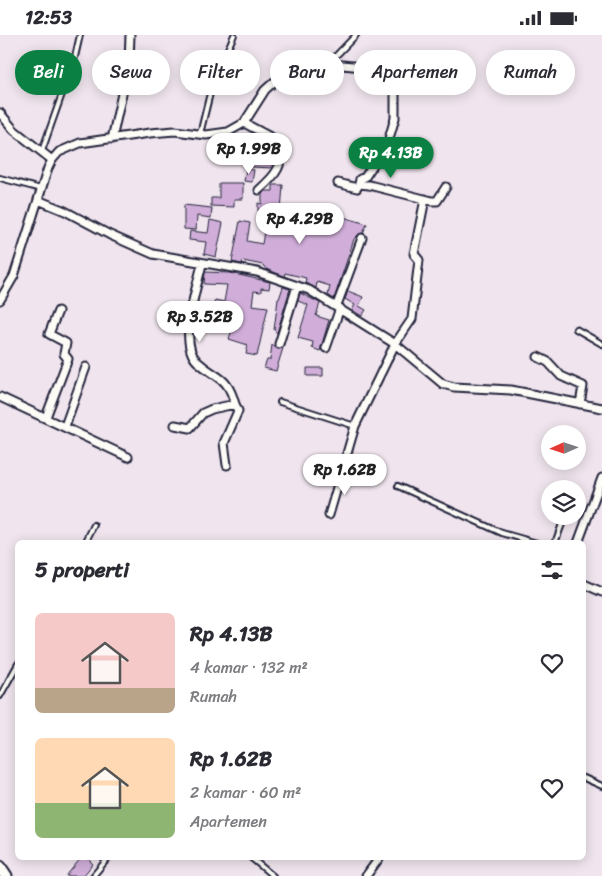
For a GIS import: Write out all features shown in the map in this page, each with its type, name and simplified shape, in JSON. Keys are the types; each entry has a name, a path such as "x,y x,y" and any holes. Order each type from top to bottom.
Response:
{"street":[{"path":"112,139 129,62 130,35"},
{"path":"338,183 358,188 360,179 365,177 388,143 395,118 394,70 344,65"},
{"path":"0,300 14,275 41,189 52,160 59,152 72,146 158,132 200,134 228,132 244,123 260,97 270,87"},
{"path":"0,113 14,130 52,160"},
{"path":"244,123 280,142 281,162 273,176 259,190"},
{"path":"359,184 437,201 446,187"},
{"path":"329,515 356,426 395,344 414,313 418,260 414,255 425,199"},
{"path":"38,201 65,211 110,235 153,254 257,273 297,285 338,307 395,344 442,384 454,387 511,390 602,408"},
{"path":"326,348 362,239"},
{"path":"202,264 188,327 191,350 196,361 228,384 238,411 224,443 224,453 228,465"},
{"path":"279,344 297,285"},
{"path":"46,417 68,359 64,355 66,343 49,334 58,311"},
{"path":"538,357 548,362 561,376 582,386 580,404"},
{"path":"65,426 86,367"},
{"path":"0,397 128,457"},
{"path":"175,425 190,428 203,413 235,404"},
{"path":"579,540 602,481"},
{"path":"586,585 602,592"},
{"path":"366,876 378,860"}],"lane":[{"path":"42,151 75,57 80,35"},
{"path":"200,134 212,85 234,35"},
{"path":"342,50 356,35"},
{"path":"0,177 41,189"},
{"path":"576,329 602,344"},
{"path":"280,402 356,426"},
{"path":"398,486 502,533 526,540"},
{"path":"86,540 94,525"},
{"path":"556,540 562,525"},
{"path":"0,696 15,669"},
{"path":"586,779 602,787"},
{"path":"93,876 106,860"},
{"path":"254,860 273,876"}],"building":[{"path":"256,151 273,151 272,168 252,167 252,158 256,159"},
{"path":"246,169 254,170 252,182 244,181"},
{"path":"219,183 243,183 243,199 234,199 234,207 211,206 211,198 219,198"},
{"path":"273,185 283,185 281,211 278,211 276,224 302,228 304,216 333,223 336,215 367,224 363,233 354,239 334,299 328,295 330,286 317,282 316,288 305,283 306,278 285,273 284,276 266,269 263,265 243,261 242,264 232,262 240,221 250,223 247,241 262,244 267,212 258,211 258,203 262,204 262,194 265,191 273,191"},
{"path":"184,205 212,208 211,218 197,216 196,230 184,229"},
{"path":"210,220 223,223 216,257 204,254 206,242 189,240 190,231 208,233"},
{"path":"205,272 230,273 270,282 269,289 261,288 261,292 254,291 252,305 268,307 257,356 246,354 248,345 229,339 235,319 231,318 231,316 212,311 215,300 224,302 227,285 204,284"},
{"path":"283,287 290,289 277,333 274,330 278,299"},
{"path":"348,291 363,297 359,306 366,310 362,316 352,310 355,305 345,299"},
{"path":"300,293 320,303 316,316 329,320 320,351 312,348 313,342 298,338 308,305 298,301"},
{"path":"272,345 278,349 283,348 276,371 264,368 267,360 270,360"},
{"path":"307,368 323,368 323,376 307,376"},
{"path":"79,860 89,860 93,864 83,876 66,876"}]}
